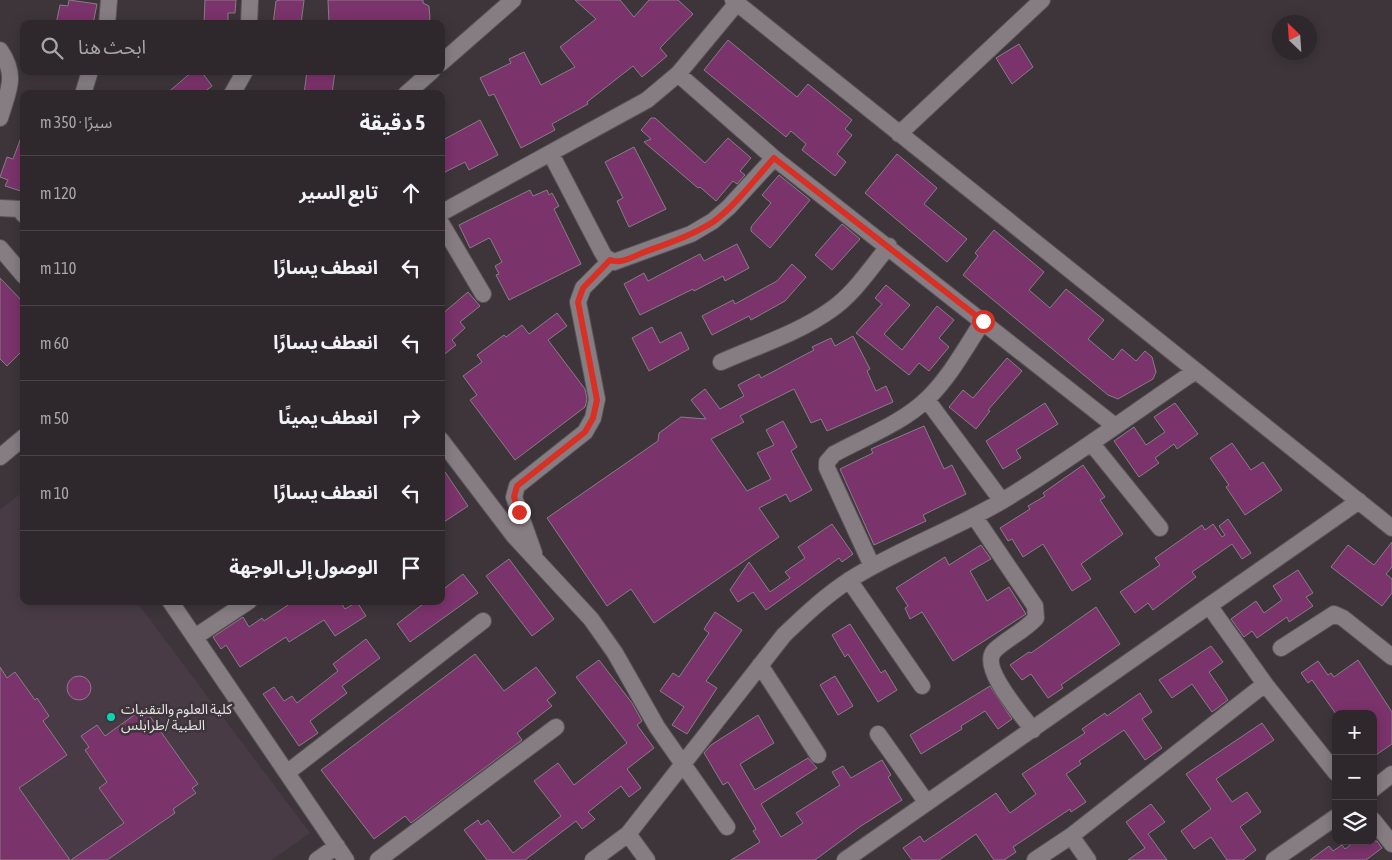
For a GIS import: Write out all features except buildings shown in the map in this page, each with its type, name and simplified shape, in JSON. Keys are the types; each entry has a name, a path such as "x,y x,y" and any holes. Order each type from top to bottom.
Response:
{"street":[{"path":"107,20 109,0"},
{"path":"248,20 250,0"},
{"path":"445,60 513,0"},
{"path":"899,134 1042,0"},
{"path":"445,211 552,154 647,100 678,74 734,2 1194,372 1392,528"},
{"path":"0,50 7,61 12,77 0,118"},
{"path":"678,74 774,158 889,246 1115,426"},
{"path":"84,90 89,75"},
{"path":"234,90 243,75"},
{"path":"411,90 427,75"},
{"path":"552,154 602,252 610,260 621,261 691,234 714,221 774,158"},
{"path":"0,208 18,209 20,211"},
{"path":"445,230 484,294"},
{"path":"720,362 811,323 833,308 850,293 889,246"},
{"path":"3,256 20,272"},
{"path":"538,564 514,497 517,486 585,432 593,418 597,400 578,302 583,288 610,260"},
{"path":"872,566 827,468 826,462 834,454 906,414 926,400 960,357 983,321"},
{"path":"593,860 628,834 784,635 813,607 849,580 872,566 1002,501 1092,444 1194,372"},
{"path":"926,400 1002,501"},
{"path":"0,457 20,440"},
{"path":"1092,444 1160,528"},
{"path":"445,445 538,564 578,603 604,636 657,726 727,827"},
{"path":"845,860 1210,607 1359,501"},
{"path":"974,516 1035,606 1036,618 993,651 990,663 997,681 1033,730"},
{"path":"849,580 922,686"},
{"path":"173,605 346,860"},
{"path":"195,637 243,605"},
{"path":"1210,607 1266,684 1332,767"},
{"path":"1281,648 1334,614 1343,618 1392,658"},
{"path":"288,772 483,621"},
{"path":"760,665 818,755"},
{"path":"1035,860 1071,836 1266,684"},
{"path":"378,860 556,728"},
{"path":"878,734 927,803"},
{"path":"1377,786 1392,774"},
{"path":"1274,860 1332,820"},
{"path":"1377,825 1392,844"},
{"path":"628,834 647,860"},
{"path":"1071,836 1088,860"},
{"path":"317,860 336,846"}],"shaded area":[{"name":"كلية العلوم والتقنيات الطبية /طرابلس","path":"20,494 20,605 139,605 310,833 272,860 0,860 0,510"}],"place":[{"name":"كلية العلوم والتقنيات الطبية /طرابلس","path":"111,717"}],"route":[{"path":"519,512 514,497 517,486 585,432 593,418 597,400 578,302 583,288 610,260 614,262 621,261 661,246 691,234 714,221 774,158 983,321"}]}
